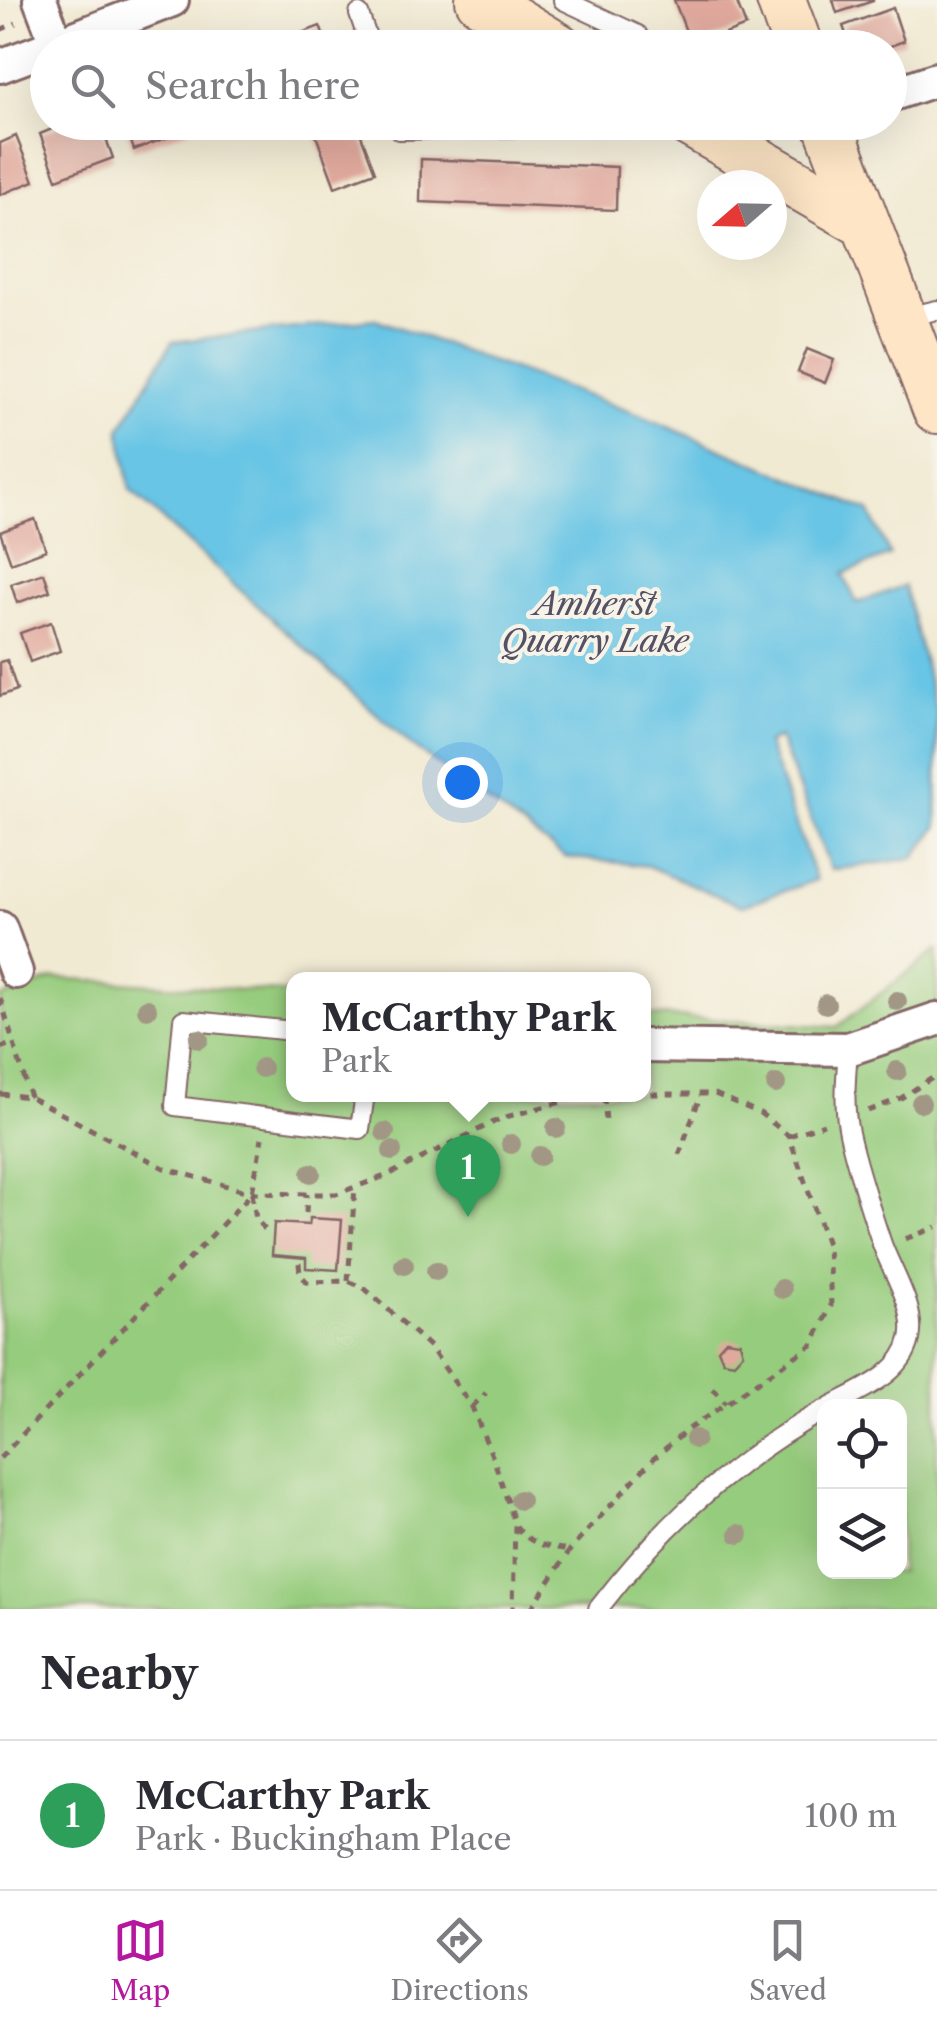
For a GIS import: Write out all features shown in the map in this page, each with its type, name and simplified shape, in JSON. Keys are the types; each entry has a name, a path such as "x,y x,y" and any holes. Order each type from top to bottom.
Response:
{"street":[{"path":"95,30 172,0"},
{"path":"480,0 529,30"},
{"path":"780,0 792,30"},
{"path":"0,66 30,55"},
{"path":"907,89 937,79"},
{"path":"726,140 866,224"},
{"path":"834,140 866,224 920,314 937,409"},
{"path":"0,928 8,985"},
{"path":"651,1046 848,1049 935,1019"}],"lane":[{"path":"563,0 626,30"},
{"path":"359,14 365,30"},
{"path":"286,1030 183,1020 175,1106 360,1129 363,1102"},
{"path":"844,1399 887,1374 902,1358 911,1338 910,1316 883,1246 849,1132 844,1102 848,1049"},
{"path":"598,1609 632,1564 707,1490 776,1436 817,1414"}],"path":[{"path":"0,30 32,10"},
{"path":"8,985 12,1044 30,1098"},
{"path":"0,1048 12,1044"},
{"path":"860,1114 902,1098 937,1075"},
{"path":"531,1609 570,1550 652,1460 687,1430 812,1345 831,1306 828,1247 789,1136 760,1113 715,1094 651,1094"},
{"path":"678,1155 702,1094"},
{"path":"604,1102 606,1122"},
{"path":"789,1136 832,1122"},
{"path":"464,1137 471,1156"},
{"path":"261,1150 252,1193 256,1219 268,1233"},
{"path":"348,1282 356,1187"},
{"path":"0,1458 252,1193"},
{"path":"306,1213 308,1194"},
{"path":"926,1231 937,1227"},
{"path":"299,1262 300,1274 306,1282 348,1282 364,1288 416,1332 472,1407 515,1524 524,1537 570,1550"},
{"path":"714,1388 726,1403"},
{"path":"472,1407 486,1393"},
{"path":"513,1609 515,1524"}],"green space":[{"path":"937,950 937,1609 0,1609 0,998 54,978 286,993 286,1102 651,1102 651,1015 837,1027"}],"water":[{"name":"Amherst Quarry Lake","path":"375,319 642,416 869,511 890,555 843,574 857,603 904,586 937,713 937,827 914,858 831,870 779,738 767,743 816,880 741,906 648,866 565,857 411,745 130,490 120,429 172,342"}],"building":[{"path":"674,0 736,0 746,26 736,30 685,30"},
{"path":"833,0 873,0 873,1 837,13"},
{"path":"893,8 900,30 844,30 843,26"},
{"path":"16,136 34,181 0,195 0,143"},
{"path":"42,140 106,140 113,158 57,179"},
{"path":"130,140 161,140 134,150"},
{"path":"318,140 363,140 375,172 335,187"},
{"path":"421,159 617,167 616,210 420,202"},
{"path":"807,349 834,360 825,383 798,372"},
{"path":"35,519 46,550 11,563 0,532"},
{"path":"44,573 50,591 17,603 11,584"},
{"path":"51,622 60,651 30,662 20,633"},
{"path":"7,660 17,690 0,696 0,662"},
{"path":"310,1218 342,1220 338,1270 306,1268 306,1258 272,1255 274,1223 309,1225"},
{"path":"726,1340 740,1342 743,1353 734,1363 723,1361 718,1349"}],"place":[{"name":"McCarthy Park","path":"468,1217"}]}
